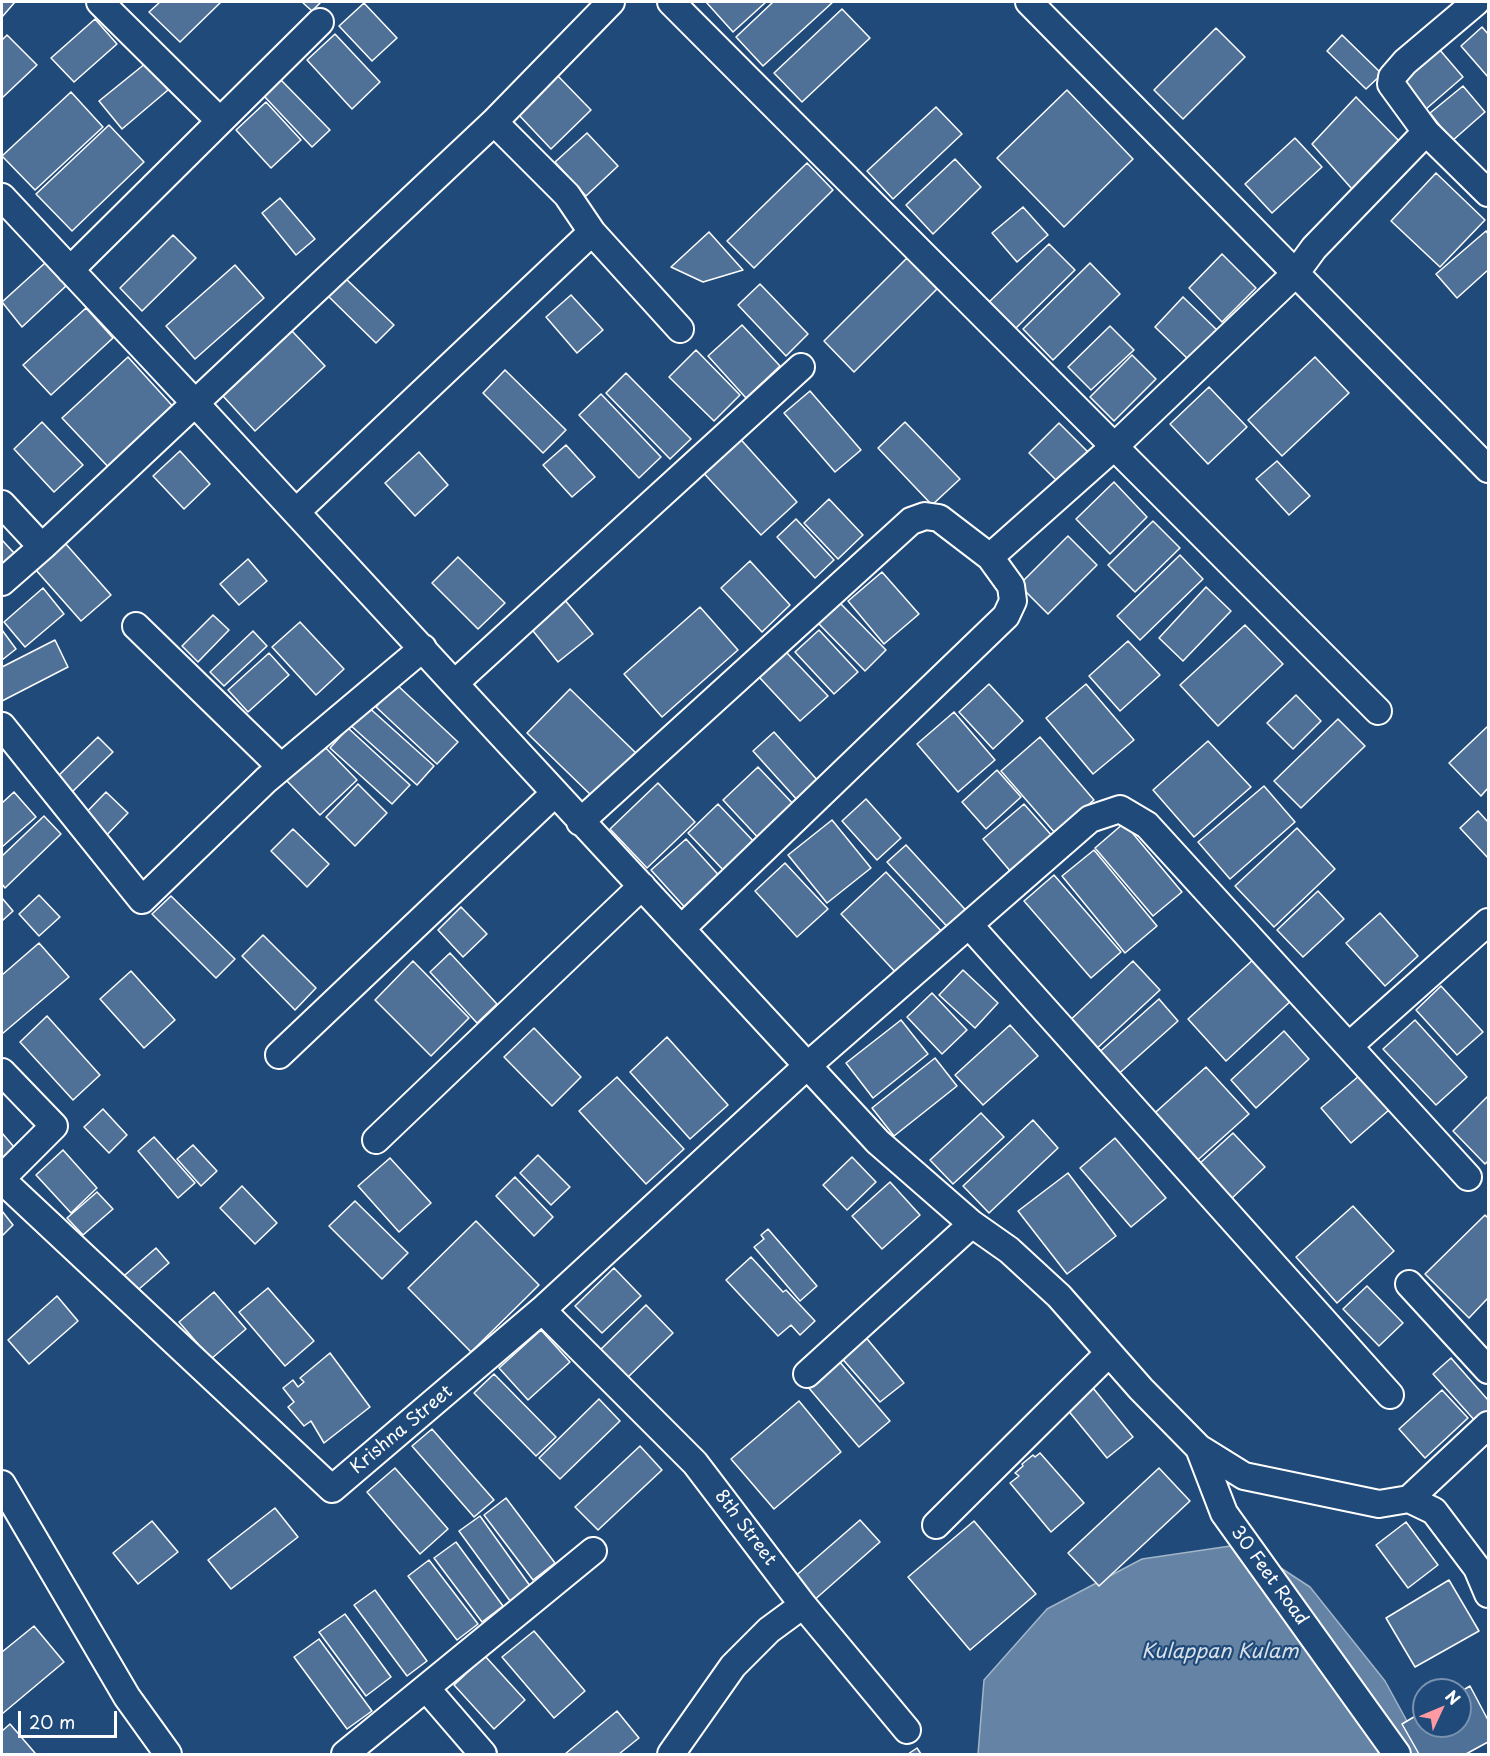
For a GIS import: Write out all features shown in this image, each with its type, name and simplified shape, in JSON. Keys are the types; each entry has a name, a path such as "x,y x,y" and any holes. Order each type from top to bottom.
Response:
{"street":[{"path":"100,2 220,121"},
{"path":"2,582 494,122 611,2"},
{"path":"671,2 1116,445 1378,711"},
{"path":"1029,2 1488,469"},
{"path":"1476,2 1405,62 1392,77 1391,84 1426,132 1488,193"},
{"path":"70,270 320,22"},
{"path":"494,122 567,195 592,232 680,329"},
{"path":"990,557 1116,445 1295,274 1314,248 1426,132"},
{"path":"2,197 423,648 580,822 878,1142 972,1224 1009,1250 1059,1296 1198,1448 1244,1476 1379,1504 1409,1499 1488,1425"},
{"path":"296,512 592,232"},
{"path":"455,683 801,367"},
{"path":"2,504 42,547"},
{"path":"580,822 911,521 925,516 939,518 990,557 1011,586 1013,601 1006,615 681,929"},
{"path":"136,626 281,767"},
{"path":"2,726 142,900 281,767 423,648"},
{"path":"279,1055 555,793"},
{"name":"Krishna Street","path":"2,1179 332,1489 542,1310 807,1066 1090,819 1120,809 1147,825 1468,1177"},
{"path":"376,1140 642,886"},
{"path":"1350,1045 1488,922"},
{"path":"970,926 1390,1395"},
{"path":"2,1072 54,1126 2,1179"},
{"path":"807,1374 972,1224"},
{"path":"1409,1284 1488,1370"},
{"name":"8th Street","path":"542,1310 695,1463 803,1605 907,1730"},
{"path":"936,1525 1109,1353"},
{"name":"30 Feet Road","path":"1198,1448 1224,1513 1396,1755"},
{"path":"2,1484 127,1697 168,1755"},
{"path":"1409,1499 1434,1511 1452,1531 1477,1568 1488,1594"},
{"path":"345,1755 593,1551"},
{"path":"671,1755 733,1666 769,1630 803,1605"},
{"path":"426,1688 483,1755"}],"water":[{"name":"Kulappan Kulam","path":"1244,1544 1310,1587 1385,1681 1412,1730 1412,1738 1416,1738 1425,1754 978,1754 984,1680 1047,1609 1142,1559"}],"building":[{"path":"2,2 15,2 2,17"},
{"path":"160,2 221,2 180,42 149,12"},
{"path":"302,2 321,2 312,11"},
{"path":"706,2 766,2 733,32"},
{"path":"773,2 833,2 763,66 736,37"},
{"path":"364,3 397,38 372,61 339,26"},
{"path":"842,9 870,38 802,102 774,73"},
{"path":"95,19 117,44 74,82 51,58"},
{"path":"1482,27 1488,34 1488,77 1461,46"},
{"path":"1216,28 1245,57 1183,119 1154,90"},
{"path":"335,34 380,82 352,109 307,60"},
{"path":"7,35 37,65 2,98 2,40"},
{"path":"1342,35 1382,74 1366,89 1327,51"},
{"path":"1439,49 1463,77 1426,109 1402,81"},
{"path":"146,63 168,90 122,129 99,101"},
{"path":"557,75 591,110 551,149 517,113"},
{"path":"280,79 330,130 312,147 263,95"},
{"path":"1463,86 1485,112 1452,141 1430,113"},
{"path":"1067,90 1133,159 1064,227 997,158"},
{"path":"71,92 103,127 35,190 2,156"},
{"path":"1356,97 1403,145 1352,189 1312,144"},
{"path":"266,102 301,140 271,168 236,130"},
{"path":"936,107 962,134 893,199 867,171"},
{"path":"109,125 144,162 72,231 36,194"},
{"path":"587,133 618,166 586,196 555,162"},
{"path":"1295,138 1322,167 1272,213 1245,184"},
{"path":"955,159 981,187 933,234 906,205"},
{"path":"807,163 833,190 754,268 727,241"},
{"path":"1436,173 1485,220 1440,267 1391,221"},
{"path":"280,198 315,239 296,255 262,213"},
{"path":"1023,207 1048,235 1017,262 992,233"},
{"path":"1486,231 1488,234 1488,270 1457,298 1436,274"},
{"path":"709,232 743,270 703,282 671,267"},
{"path":"173,235 196,258 142,311 120,288"},
{"path":"1049,244 1075,270 1015,329 988,303"},
{"path":"1222,254 1256,288 1222,322 1189,288"},
{"path":"907,258 937,289 854,372 824,341"},
{"path":"45,263 66,286 22,327 2,302"},
{"path":"1090,263 1120,294 1053,360 1023,329"},
{"path":"235,265 264,298 195,359 166,326"},
{"path":"344,277 394,325 376,343 327,295"},
{"path":"760,284 808,334 786,356 738,305"},
{"path":"571,295 603,330 577,353 546,317"},
{"path":"1183,297 1219,332 1190,361 1155,327"},
{"path":"86,308 113,338 51,395 23,365"},
{"path":"742,325 780,366 746,398 708,356"},
{"path":"1110,326 1134,350 1091,390 1068,367"},
{"path":"292,331 325,366 255,431 223,396"},
{"path":"696,350 740,395 714,421 669,377"},
{"path":"1132,355 1156,379 1114,421 1090,397"},
{"path":"128,357 178,412 113,472 62,418"},
{"path":"1315,357 1349,393 1282,456 1248,420"},
{"path":"505,370 566,430 543,453 483,393"},
{"path":"626,373 691,439 670,459 606,393"},
{"path":"1209,387 1247,427 1208,464 1170,424"},
{"path":"810,391 861,450 835,472 784,413"},
{"path":"601,394 661,457 639,478 579,415"},
{"path":"42,422 83,465 54,492 14,449"},
{"path":"905,422 960,479 932,505 878,448"},
{"path":"1059,423 1093,457 1063,487 1029,453"},
{"path":"735,433 797,502 761,535 698,467"},
{"path":"566,445 595,477 572,497 543,465"},
{"path":"180,451 210,484 184,509 153,476"},
{"path":"419,452 448,485 415,516 385,483"},
{"path":"1277,461 1310,496 1289,515 1256,479"},
{"path":"1114,482 1147,517 1110,554 1076,519"},
{"path":"829,499 863,535 838,559 804,523"},
{"path":"796,519 834,560 815,578 777,537"},
{"path":"1153,521 1180,548 1135,592 1108,565"},
{"path":"1068,536 1097,565 1048,614 1019,585"},
{"path":"2,540 14,553 2,565"},
{"path":"65,543 111,595 81,621 35,569"},
{"path":"1180,555 1203,579 1140,640 1117,616"},
{"path":"458,557 505,603 478,629 432,583"},
{"path":"248,559 267,581 239,605 220,584"},
{"path":"750,561 790,605 762,632 721,588"},
{"path":"882,572 919,614 884,644 848,601"},
{"path":"1206,587 1231,611 1183,661 1159,638"},
{"path":"43,588 64,614 25,647 4,622"},
{"path":"559,593 593,634 558,662 525,621"},
{"path":"839,602 886,650 865,671 818,623"},
{"path":"700,607 738,650 662,717 624,674"},
{"path":"213,615 229,630 198,662 182,646"},
{"path":"300,622 344,669 316,695 272,647"},
{"path":"1245,625 1283,664 1218,726 1180,685"},
{"path":"2,630 16,649 2,660"},
{"path":"819,630 858,672 834,694 795,652"},
{"path":"253,631 267,646 224,686 210,672"},
{"path":"55,640 68,667 2,701 2,667"},
{"path":"1128,641 1160,675 1120,711 1089,676"},
{"path":"786,652 828,696 800,721 759,677"},
{"path":"269,653 289,675 248,712 228,690"},
{"path":"396,684 458,742 437,764 376,707"},
{"path":"989,684 1023,721 993,749 959,712"},
{"path":"1086,684 1134,740 1093,774 1046,718"},
{"path":"570,689 637,754 595,799 527,733"},
{"path":"1296,695 1321,721 1293,749 1267,723"},
{"path":"366,705 434,766 417,785 349,724"},
{"path":"954,712 995,760 958,792 917,744"},
{"path":"1338,719 1365,746 1301,808 1274,781"},
{"path":"1488,726 1488,788 1481,796 1449,763"},
{"path":"348,728 410,785 392,804 330,748"},
{"path":"774,732 820,783 799,802 753,751"},
{"path":"98,737 113,752 69,795 54,780"},
{"path":"1040,737 1094,800 1055,833 1001,771"},
{"path":"1208,741 1251,787 1194,837 1153,790"},
{"path":"322,744 357,780 320,815 285,779"},
{"path":"758,767 798,809 762,842 723,800"},
{"path":"997,770 1021,797 986,829 962,802"},
{"path":"658,783 695,822 647,868 610,829"},
{"path":"358,784 387,813 355,846 326,817"},
{"path":"1264,786 1295,822 1230,879 1198,842"},
{"path":"14,792 36,817 2,847 2,803"},
{"path":"106,792 128,813 100,842 78,821"},
{"path":"866,799 901,838 877,860 842,821"},
{"path":"718,804 758,846 727,874 688,833"},
{"path":"1024,804 1053,837 1011,872 983,839"},
{"path":"1478,811 1488,822 1488,858 1460,828"},
{"path":"44,816 61,834 5,888 2,884 2,856"},
{"path":"832,820 871,868 827,903 788,855"},
{"path":"1124,823 1182,892 1153,916 1095,848"},
{"path":"1297,828 1335,869 1274,927 1235,886"},
{"path":"293,829 329,864 307,887 271,851"},
{"path":"686,839 724,881 689,912 651,870"},
{"path":"906,845 973,918 955,935 887,862"},
{"path":"1094,850 1157,926 1125,953 1062,876"},
{"path":"785,863 828,909 797,937 755,891"},
{"path":"886,872 944,934 899,976 841,914"},
{"path":"1054,875 1121,952 1091,978 1024,901"},
{"path":"1318,891 1344,919 1303,957 1277,930"},
{"path":"39,895 60,917 39,936 19,914"},
{"path":"171,896 235,959 216,978 152,914"},
{"path":"2,898 13,911 2,921"},
{"path":"461,907 487,934 463,957 438,930"},
{"path":"1380,913 1418,956 1385,986 1346,943"},
{"path":"263,935 316,988 295,1010 242,956"},
{"path":"39,943 69,977 2,1034 2,975"},
{"path":"450,953 497,1004 477,1023 430,972"},
{"path":"1255,958 1293,999 1226,1061 1188,1019"},
{"path":"413,961 469,1018 431,1056 375,1000"},
{"path":"1133,961 1160,990 1093,1052 1066,1024"},
{"path":"963,970 998,1003 975,1028 939,995"},
{"path":"131,971 175,1020 144,1048 100,999"},
{"path":"1441,986 1483,1032 1457,1055 1416,1010"},
{"path":"932,993 967,1030 942,1054 907,1017"},
{"path":"1159,999 1178,1021 1114,1078 1095,1056"},
{"path":"47,1016 100,1075 73,1100 20,1042"},
{"path":"901,1020 928,1054 873,1098 846,1063"},
{"path":"1415,1020 1467,1077 1436,1105 1383,1049"},
{"path":"1010,1025 1038,1056 983,1105 955,1075"},
{"path":"534,1028 581,1077 552,1106 504,1057"},
{"path":"1284,1031 1309,1059 1256,1108 1231,1080"},
{"path":"667,1037 728,1105 690,1139 630,1072"},
{"path":"935,1058 957,1086 894,1136 872,1108"},
{"path":"1206,1067 1249,1114 1191,1166 1148,1119"},
{"path":"1359,1076 1389,1110 1351,1143 1321,1108"},
{"path":"617,1077 684,1149 646,1184 579,1111"},
{"path":"1488,1096 1488,1161 1485,1164 1453,1131"},
{"path":"103,1109 127,1135 109,1153 84,1127"},
{"path":"981,1113 1004,1137 953,1184 930,1160"},
{"path":"1033,1120 1058,1148 989,1213 963,1186"},
{"path":"2,1133 14,1147 2,1159"},
{"path":"1233,1133 1265,1167 1231,1199 1199,1164"},
{"path":"154,1137 195,1183 178,1198 138,1151"},
{"path":"1115,1138 1166,1198 1131,1227 1080,1168"},
{"path":"193,1145 217,1171 201,1186 177,1159"},
{"path":"63,1150 97,1188 71,1213 36,1175"},
{"path":"538,1155 570,1187 551,1205 520,1173"},
{"path":"852,1157 876,1182 847,1210 823,1185"},
{"path":"390,1158 431,1203 399,1232 358,1186"},
{"path":"1068,1173 1116,1236 1067,1274 1018,1211"},
{"path":"515,1177 553,1217 534,1236 496,1196"},
{"path":"890,1182 920,1215 882,1249 852,1216"},
{"path":"242,1186 277,1223 255,1244 220,1208"},
{"path":"97,1192 113,1209 83,1235 67,1218"},
{"path":"355,1201 408,1253 382,1279 329,1226"},
{"path":"1353,1206 1394,1251 1337,1303 1296,1257"},
{"path":"2,1211 13,1225 2,1236"},
{"path":"1485,1215 1488,1218 1488,1298 1469,1318 1425,1274"},
{"path":"476,1221 539,1285 471,1352 408,1288"},
{"path":"768,1229 817,1286 800,1301 754,1247 764,1239 761,1235"},
{"path":"156,1248 169,1263 131,1296 118,1281"},
{"path":"751,1257 783,1292 786,1290 815,1321 800,1335 791,1325 778,1336 726,1280"},
{"path":"614,1268 641,1296 602,1333 575,1306"},
{"path":"1367,1286 1403,1323 1379,1346 1343,1309"},
{"path":"268,1288 314,1341 285,1366 239,1312"},
{"path":"214,1292 246,1329 211,1359 179,1322"},
{"path":"57,1296 78,1321 29,1364 8,1340"},
{"path":"646,1305 673,1333 623,1382 596,1354"},
{"path":"541,1330 570,1362 528,1400 499,1368"},
{"path":"863,1334 904,1383 880,1402 839,1355"},
{"path":"330,1353 370,1407 324,1443 311,1421 304,1426 288,1407 294,1402 283,1388 293,1380 298,1387 304,1382 300,1378"},
{"path":"833,1354 890,1421 859,1447 802,1380"},
{"path":"1451,1358 1488,1400 1488,1413 1477,1423 1433,1374"},
{"path":"494,1374 556,1437 536,1456 474,1393"},
{"path":"1093,1388 1133,1437 1107,1458 1067,1409"},
{"path":"1442,1390 1468,1418 1425,1458 1399,1429"},
{"path":"599,1399 620,1421 560,1479 539,1458"},
{"path":"799,1401 841,1452 774,1509 731,1459"},
{"path":"432,1429 494,1500 474,1517 412,1446"},
{"path":"640,1446 662,1470 598,1530 575,1507"},
{"path":"1040,1453 1084,1503 1051,1532 1010,1483 1019,1476 1015,1473 1023,1466 1022,1464 1033,1455 1035,1457"},
{"path":"395,1468 448,1529 420,1554 367,1492"},
{"path":"1159,1468 1190,1501 1099,1586 1068,1553"},
{"path":"506,1498 555,1563 533,1580 484,1515"},
{"path":"275,1508 298,1537 231,1589 208,1560"},
{"path":"480,1516 533,1590 513,1605 459,1531"},
{"path":"860,1520 880,1542 812,1602 792,1579"},
{"path":"152,1521 178,1552 138,1584 113,1553"},
{"path":"974,1521 1036,1594 970,1650 908,1577"},
{"path":"1406,1522 1438,1565 1408,1588 1376,1545"},
{"path":"456,1542 503,1606 482,1622 434,1558"},
{"path":"429,1560 478,1624 457,1640 408,1576"},
{"path":"1449,1580 1479,1631 1415,1667 1386,1618"},
{"path":"375,1590 427,1661 407,1676 354,1605"},
{"path":"345,1614 391,1677 366,1696 319,1632"},
{"path":"34,1626 64,1662 2,1714 2,1652"},
{"path":"534,1631 585,1691 554,1718 502,1657"},
{"path":"319,1639 372,1711 347,1729 294,1657"},
{"path":"485,1656 525,1700 494,1729 454,1685"},
{"path":"1472,1690 1488,1720 1488,1742 1466,1754 1419,1754 1402,1724 1412,1718 1412,1738 1472,1738"},
{"path":"617,1711 639,1738 619,1754 565,1754"},
{"path":"10,1724 35,1753 2,1754 2,1731"},
{"path":"917,1748 921,1754 908,1754"}]}
